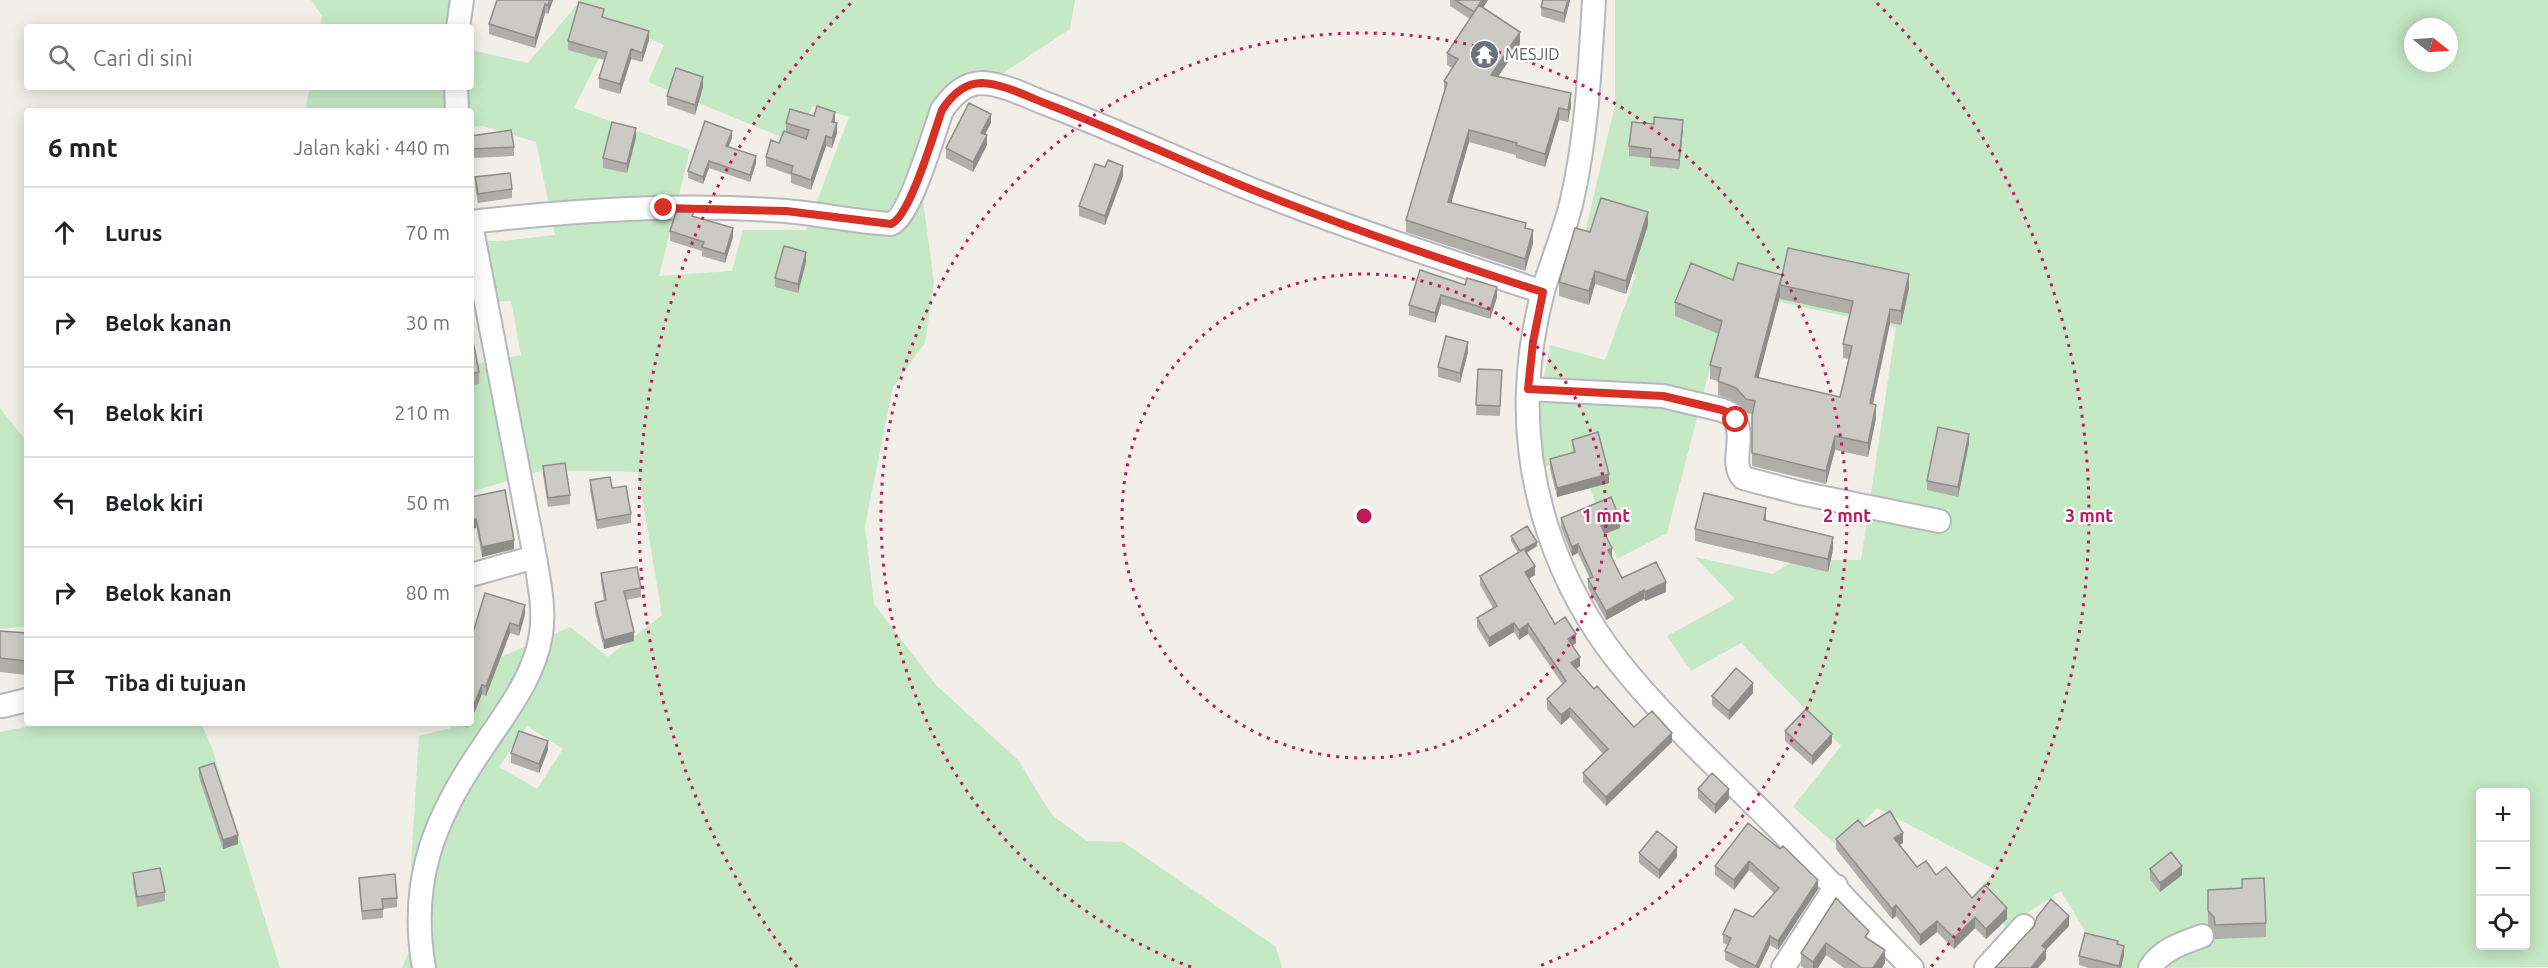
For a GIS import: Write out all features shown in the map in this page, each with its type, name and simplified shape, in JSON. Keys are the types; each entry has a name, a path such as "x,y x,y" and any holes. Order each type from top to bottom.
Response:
{"street":[{"path":"458,24 462,0"},
{"path":"1594,0 1586,118 1579,167 1572,203 1543,292 1533,342 1528,389 1534,476 1543,515 1567,575 1599,633 1617,660 1653,702 1836,886 1912,968"},
{"path":"474,223 537,214 616,209 702,208 786,211 891,224 899,220 908,202 942,110 950,98 961,89 983,83 999,86 1086,119 1244,187 1387,242 1543,292"},
{"path":"456,90 457,108"},
{"path":"424,968 419,941 420,897 429,849 442,818 467,772 515,699 537,652 542,619 541,594 535,557 474,239"},
{"path":"1528,389 1663,396 1722,410 1731,414 1739,431 1738,469 1743,478 1800,493 1939,521"},
{"path":"474,574 535,557"},
{"path":"2,706 24,701"},
{"path":"1783,968 1836,886"},
{"path":"1986,968 2024,926"},
{"path":"2151,968 2157,958 2175,946 2202,936"}],"green space":[{"path":"311,0 450,0 446,24 321,24 322,16"},
{"path":"581,0 1075,0 1070,29 1002,74 956,93 918,163 934,283 925,343 893,387 865,526 874,604 936,685 1018,760 1052,815 1087,841 1123,842 1276,947 1282,968 402,968 423,918 411,865 419,736 451,728 450,726 474,726 474,635 478,667 570,627 608,657 662,615 638,472 543,470 474,491 474,364 521,355 511,301 474,303 474,241 500,241 555,235 536,142 483,126 474,127 474,108 306,108 309,90 474,90 474,51 528,63","holes":["616,24 664,45 648,82 798,144 812,106 849,117 806,230 743,230 732,271 659,276 690,150 574,108","527,726 563,749 537,789 499,767"]},
{"path":"1615,0 2548,0 2548,967 2107,968 2061,891 2007,927 1973,895 1996,870 1877,808 1840,848 1793,807 1841,746 1741,643 1691,671 1667,636 1735,599 1695,557 1773,574 1795,560 1861,560 1896,327 1730,291 1667,533 1617,559 1578,457 1544,467 1539,404 1550,345 1605,360 1636,275 1581,250 1615,105"},
{"path":"0,408 24,438 24,626 0,629"},
{"path":"31,726 202,726 212,748 280,968 0,968 0,732"}],"building":[{"path":"497,0 550,0 548,5 545,4 535,38 489,24"},
{"path":"1455,0 1482,0 1474,12"},
{"path":"1543,0 1568,0 1564,13 1541,7"},
{"path":"579,2 604,9 602,17 649,31 642,53 631,49 620,84 599,78 607,52 568,41"},
{"path":"1479,5 1520,32 1491,75 1571,93 1568,110 1559,108 1545,154 1516,145 1517,143 1469,130 1448,202 1526,223 1525,228 1533,230 1525,259 1406,220 1447,83 1444,81 1458,59 1447,53"},
{"path":"676,68 703,77 695,105 667,96"},
{"path":"969,103 991,114 981,133 987,135 973,162 946,148"},
{"path":"817,106 835,112 832,122 837,123 832,138 826,136 811,180 791,173 793,166 766,157 771,140 779,143 784,131 806,139 809,130 786,123 790,109 814,116"},
{"path":"1654,117 1683,120 1679,160 1650,157 1651,149 1629,146 1632,122 1654,124"},
{"path":"705,121 732,131 726,146 756,156 750,175 709,161 703,177 688,171"},
{"path":"612,122 636,128 627,164 603,158"},
{"path":"511,130 514,147 474,149 474,136"},
{"path":"1108,160 1123,166 1105,216 1079,206 1095,164 1105,167"},
{"path":"510,173 512,189 478,194 475,177"},
{"path":"1601,198 1648,212 1626,281 1595,271 1589,291 1559,282 1575,228 1590,232"},
{"path":"676,212 694,212 692,216 733,228 725,254 702,247 704,242 670,231"},
{"path":"784,246 806,252 798,284 775,278"},
{"path":"1788,248 1909,274 1901,311 1890,309 1870,403 1876,405 1868,443 1835,436 1826,471 1752,453 1752,416 1755,401 1746,399 1736,388 1718,381 1721,368 1710,365 1722,321 1675,302 1691,263 1733,280 1738,263 1782,275 1755,377 1840,397 1852,346 1843,344 1853,301 1780,285"},
{"path":"1420,270 1465,285 1467,278 1497,287 1490,310 1441,295 1435,313 1409,305"},
{"path":"1446,336 1468,342 1460,373 1438,367"},
{"path":"474,346 479,372 474,373"},
{"path":"1478,369 1502,370 1500,406 1476,405"},
{"path":"1938,427 1969,434 1958,487 1927,481"},
{"path":"1598,432 1609,474 1557,488 1550,459 1575,452 1572,440"},
{"path":"565,463 570,495 548,498 543,466"},
{"path":"610,477 612,488 626,486 631,514 597,520 590,480"},
{"path":"505,490 514,540 482,547 476,519 474,519 474,496"},
{"path":"1704,493 1766,508 1764,520 1833,537 1828,559 1695,529"},
{"path":"1611,497 1620,519 1601,526 1612,548 1608,550 1622,578 1656,562 1666,582 1645,592 1644,590 1606,611 1588,579 1593,577 1578,544 1572,547 1561,518"},
{"path":"1527,526 1537,542 1520,551 1511,536"},
{"path":"1524,549 1535,566 1525,572 1555,624 1565,617 1576,634 1568,639 1580,657 1571,663 1594,689 1597,686 1634,727 1652,711 1672,733 1606,797 1583,773 1608,749 1570,708 1561,715 1547,699 1566,681 1528,624 1519,630 1514,623 1489,638 1477,618 1497,606 1480,576"},
{"path":"637,567 641,588 624,591 634,632 604,640 595,603 606,600 601,573"},
{"path":"485,593 525,605 519,626 510,623 486,686 482,685 474,705 474,629"},
{"path":"0,631 24,633 24,661 0,658"},
{"path":"1736,668 1753,683 1729,711 1712,696"},
{"path":"1806,709 1832,734 1812,756 1785,731"},
{"path":"519,731 548,741 539,764 511,753"},
{"path":"214,763 238,835 223,840 199,768"},
{"path":"1712,773 1729,789 1715,805 1698,789"},
{"path":"1890,811 1903,833 1894,838 1917,867 1926,861 1936,875 1946,867 1972,898 1985,885 2007,908 1986,929 1975,917 1954,938 1937,921 1920,935 1896,905 1892,909 1836,839 1858,820 1864,827"},
{"path":"1748,823 1780,849 1783,846 1818,880 1778,941 1770,936 1756,966 1725,951 1731,938 1723,934 1735,909 1753,917 1779,888 1749,861 1734,880 1715,866"},
{"path":"1657,831 1677,847 1659,870 1639,853"},
{"path":"2171,852 2182,866 2160,883 2150,869"},
{"path":"160,868 165,892 137,897 133,873"},
{"path":"395,874 397,898 382,899 383,909 362,911 359,878"},
{"path":"2264,878 2266,923 2215,925 2214,917 2208,911 2208,890 2242,888 2242,879"},
{"path":"1836,898 1869,931 1865,937 1885,950 1873,968 1862,968 1826,943 1813,962 1801,953"},
{"path":"2051,899 2069,916 2042,946 2046,949 2031,968 1995,968 2034,926 2037,917"},
{"path":"2085,933 2118,941 2117,944 2124,946 2119,966 2079,956"}],"place":[{"name":"MESJID","path":"1484,54"}],"route":[{"path":"664,208 786,211 891,224 899,220 908,202 942,110 950,98 961,89 973,84 999,86 1086,119 1244,187 1387,242 1543,292 1533,342 1528,389 1663,396 1722,410 1731,414 1736,420"}]}
